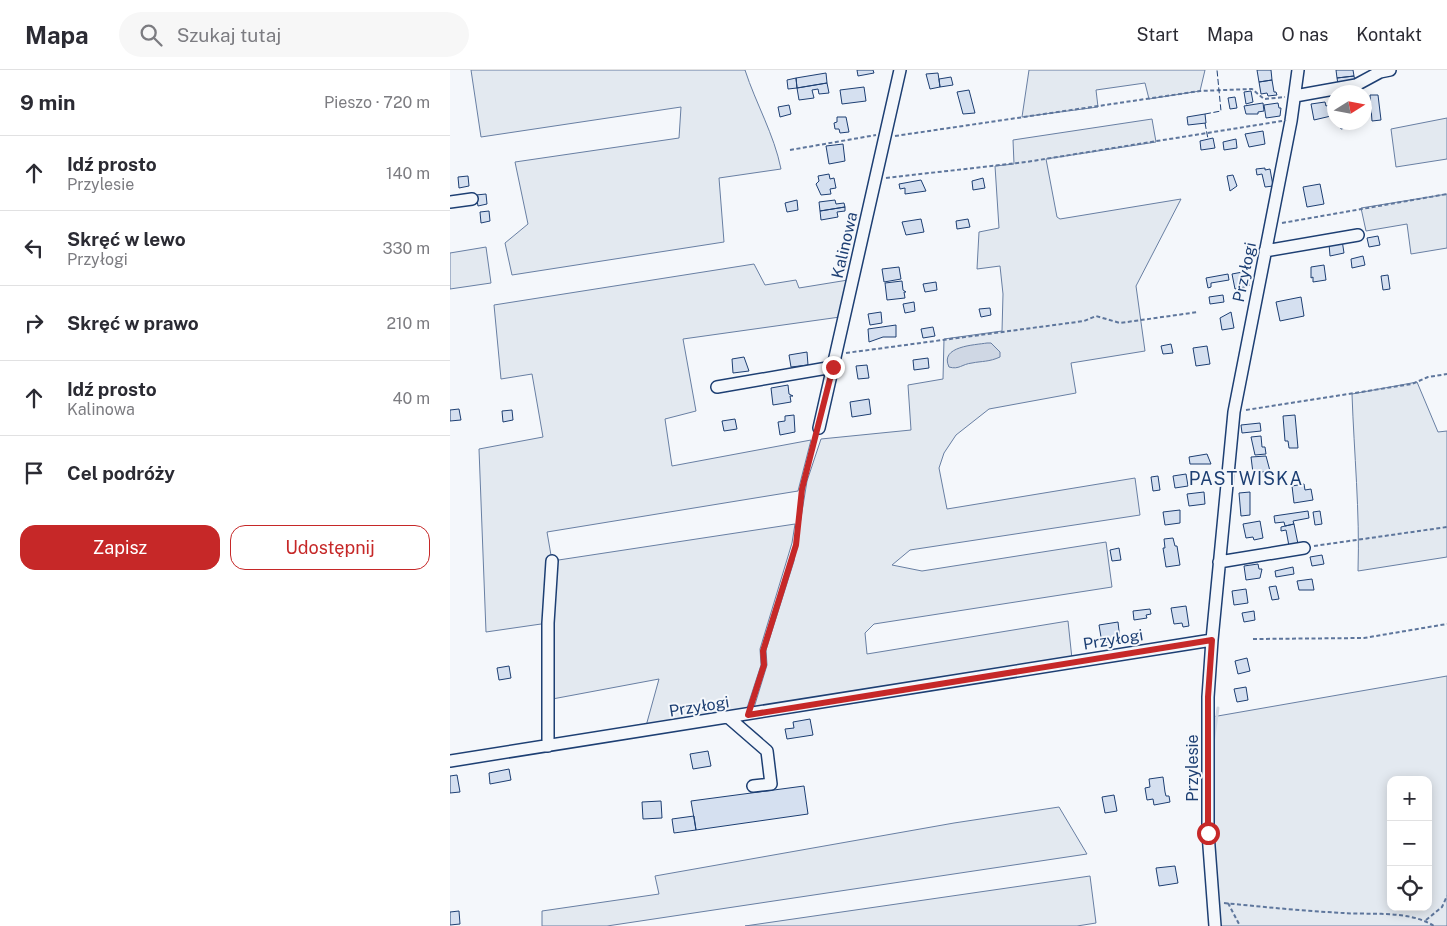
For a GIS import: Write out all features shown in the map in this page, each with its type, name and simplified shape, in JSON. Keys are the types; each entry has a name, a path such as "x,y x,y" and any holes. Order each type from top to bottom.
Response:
{"street":[{"name":"Kalinowa","path":"818,428 900,70"},
{"name":"Przyłogi","path":"450,761 1212,640 1234,412 1291,121 1298,70"},
{"path":"1295,96 1356,85 1380,72 1390,70"},
{"path":"450,202 472,199"},
{"path":"1265,250 1358,235"},
{"path":"717,387 833,367"},
{"path":"1219,562 1304,548"},
{"path":"548,746 548,623 552,561"},
{"name":"Przylesie","path":"1212,640 1208,697 1208,825 1215,926"},
{"path":"730,718 767,752 771,784 753,786"}],"path":[{"path":"790,150 1200,91 1252,89 1264,99 1295,96"},
{"path":"876,179 1026,162 1264,123 1291,121"},
{"path":"1270,225 1447,194"},
{"path":"836,354 1084,321 1096,316 1120,323 1198,312"},
{"path":"1234,412 1412,384 1428,377 1447,374"},
{"path":"748,715 764,665 763,651 796,545 802,489 818,428"},
{"path":"1304,548 1447,527"},
{"path":"1253,639 1364,638 1447,624"},
{"path":"1426,920 1442,907 1447,896"},
{"path":"1214,902 1344,913 1382,914 1426,920 1434,926"},
{"path":"1228,903 1240,926"}],"shaded area":[{"path":"471,70 745,70 774,144 781,169 719,178 724,242 512,275 505,243 528,224 515,162 679,138 681,107 481,137"},
{"path":"1029,70 1205,70 1200,91 1149,99 1145,83 1096,90 1098,107 1022,117"},
{"path":"1447,118 1447,159 1396,167 1391,129"},
{"path":"1152,119 1156,142 1046,159 1057,217 1060,219 1181,199 1136,286 1145,351 1071,363 1076,393 989,409 956,435 944,453 939,468 947,509 1135,478 1140,515 910,550 892,565 922,571 1106,542 1112,587 874,624 865,633 867,654 1068,621 1072,659 753,711 767,665 766,650 794,561 807,481 821,439 911,430 908,385 943,379 944,339 1002,331 1003,294 1000,266 977,269 979,232 999,228 995,166 1014,164 1013,140"},
{"path":"1447,194 1447,248 1411,254 1407,224 1366,231 1361,208"},
{"path":"486,247 491,283 450,289 450,253"},
{"path":"754,264 765,285 796,280 799,288 848,280 840,317 683,339 696,411 665,419 672,466 811,440 798,491 547,532 552,561 795,524 792,543 760,649 761,665 746,711 646,726 659,679 547,700 548,623 486,632 479,449 543,437 532,374 501,379 494,305"},
{"path":"991,343 1000,352 1000,357 989,361 949,367 947,360 953,351 967,346"},
{"path":"1417,382 1438,432 1447,431 1447,557 1358,571 1358,505 1352,394"},
{"path":"1447,676 1447,926 1217,926 1212,833 1212,717"},
{"path":"1059,807 1087,854 607,926 542,926 542,911 659,894 655,876 954,823"},
{"path":"1090,876 1096,923 1077,926 745,926"}],"building":[{"path":"857,70 873,70 874,73 858,76"},
{"path":"1257,70 1271,70 1272,80 1259,82"},
{"path":"1336,70 1353,70 1354,76 1337,78"},
{"path":"826,73 827,83 797,88 796,78"},
{"path":"938,73 940,87 930,89 926,74"},
{"path":"1354,76 1355,81 1338,84 1337,78"},
{"path":"951,77 953,85 940,87 939,79"},
{"path":"796,78 797,88 788,89 787,80"},
{"path":"1272,80 1274,92 1277,95 1268,96 1267,93 1261,94 1259,82"},
{"path":"827,83 829,93 819,94 818,89 812,90 814,98 799,100 797,88"},
{"path":"864,87 866,101 842,104 840,90"},
{"path":"969,90 975,113 963,114 957,92"},
{"path":"1251,91 1253,102 1246,104 1244,92"},
{"path":"1372,95 1378,95 1381,120 1372,121"},
{"path":"1235,97 1237,108 1230,109 1228,98"},
{"path":"1325,102 1327,117 1314,120 1311,104"},
{"path":"1263,103 1264,111 1258,112 1258,114 1246,114 1244,106"},
{"path":"1278,103 1279,108 1281,108 1280,116 1266,118 1264,105"},
{"path":"789,105 791,114 780,117 778,107"},
{"path":"1205,114 1206,123 1188,125 1187,117"},
{"path":"837,117 846,117 849,132 840,133 839,129 835,129 834,123 837,122"},
{"path":"1263,131 1265,144 1249,147 1245,134"},
{"path":"1213,138 1215,148 1201,150 1200,141"},
{"path":"1236,139 1237,148 1224,150 1223,142"},
{"path":"843,144 845,161 829,164 826,146"},
{"path":"1265,168 1265,170 1270,169 1273,186 1265,187 1262,174 1257,175 1256,169"},
{"path":"829,174 830,179 834,178 836,188 830,189 831,194 821,195 816,184 819,181 818,176"},
{"path":"1233,175 1237,186 1230,191 1227,176"},
{"path":"468,176 469,186 459,188 458,177"},
{"path":"983,178 985,188 973,190 972,181"},
{"path":"921,180 926,191 905,194 905,188 900,189 899,184"},
{"path":"1320,184 1324,204 1307,207 1303,187"},
{"path":"486,194 487,204 478,206 476,195"},
{"path":"797,200 798,210 787,212 785,203"},
{"path":"835,200 836,204 844,203 845,207 820,211 819,202"},
{"path":"845,207 845,211 837,212 838,217 821,220 820,211"},
{"path":"489,211 490,221 481,223 480,212"},
{"path":"921,219 924,232 906,235 902,222"},
{"path":"968,219 970,227 957,229 956,221"},
{"path":"1378,236 1380,245 1369,247 1367,238"},
{"path":"1342,240 1344,253 1330,256 1329,244"},
{"path":"1363,256 1365,265 1352,268 1351,259"},
{"path":"1324,265 1326,280 1313,282 1311,267"},
{"path":"899,267 901,279 884,282 882,269"},
{"path":"1248,271 1249,286 1235,289 1232,274"},
{"path":"1228,274 1229,280 1211,283 1211,287 1208,288 1206,278"},
{"path":"1388,275 1390,289 1383,290 1381,276"},
{"path":"902,281 903,290 906,292 904,292 905,298 887,300 885,283"},
{"path":"936,282 937,290 925,292 923,284"},
{"path":"1223,295 1224,302 1210,304 1209,297"},
{"path":"1301,297 1304,316 1280,321 1276,302"},
{"path":"914,302 915,311 905,313 903,304"},
{"path":"990,308 991,315 981,317 979,309"},
{"path":"881,312 882,323 870,325 868,314"},
{"path":"1231,312 1234,328 1222,330 1220,318"},
{"path":"896,325 896,337 883,337 869,342 868,329"},
{"path":"933,327 935,336 923,338 921,329"},
{"path":"1171,344 1173,353 1163,354 1161,346"},
{"path":"1207,346 1210,364 1196,366 1193,348"},
{"path":"807,352 808,365 791,367 789,355"},
{"path":"744,357 749,371 733,373 732,359"},
{"path":"928,358 929,368 914,370 913,360"},
{"path":"867,365 869,378 858,379 856,366"},
{"path":"788,385 789,394 793,396 790,396 791,402 773,405 771,388"},
{"path":"869,399 871,414 852,417 850,402"},
{"path":"459,409 461,420 450,421 450,410"},
{"path":"512,410 513,420 503,422 502,411"},
{"path":"794,415 795,432 780,435 778,422 785,421 785,416"},
{"path":"1295,415 1298,448 1289,448 1288,441 1285,441 1283,416"},
{"path":"735,419 737,429 724,431 722,421"},
{"path":"1260,423 1261,431 1242,433 1241,425"},
{"path":"1261,436 1262,447 1265,447 1266,454 1255,455 1251,437"},
{"path":"1207,454 1211,464 1190,464 1189,457"},
{"path":"1266,456 1270,471 1253,473 1251,457"},
{"path":"1186,474 1188,486 1175,488 1173,476"},
{"path":"1158,476 1160,490 1153,491 1151,477"},
{"path":"1304,484 1305,490 1311,489 1313,500 1294,503 1292,486"},
{"path":"1204,492 1205,504 1189,506 1187,494"},
{"path":"1250,492 1250,515 1241,516 1239,493"},
{"path":"1180,510 1180,523 1165,525 1163,512"},
{"path":"1308,511 1309,518 1293,521 1294,524 1285,526 1284,522 1275,523 1274,516"},
{"path":"1320,511 1322,524 1315,525 1313,512"},
{"path":"1260,521 1263,538 1254,540 1253,537 1246,538 1243,524"},
{"path":"1294,524 1298,544 1289,546 1286,530 1281,531 1281,527"},
{"path":"1173,538 1175,546 1177,546 1180,565 1166,567 1163,548 1165,548 1164,539"},
{"path":"1119,548 1121,560 1112,561 1110,550"},
{"path":"1322,555 1324,564 1312,566 1310,557"},
{"path":"1258,564 1259,569 1262,569 1260,578 1246,580 1244,566"},
{"path":"1293,567 1294,574 1276,577 1275,571"},
{"path":"1312,579 1314,590 1299,590 1297,581"},
{"path":"1276,586 1279,599 1272,600 1269,587"},
{"path":"1246,589 1248,603 1234,605 1232,591"},
{"path":"1186,606 1189,626 1183,627 1182,623 1174,624 1171,608"},
{"path":"1150,609 1151,614 1146,615 1147,618 1134,620 1133,611"},
{"path":"1254,611 1255,620 1244,622 1242,613"},
{"path":"1118,622 1120,640 1102,643 1099,625"},
{"path":"1247,658 1250,671 1238,674 1235,661"},
{"path":"509,666 511,678 499,680 497,668"},
{"path":"1246,687 1248,700 1237,702 1234,689"},
{"path":"810,719 813,735 787,739 785,729 794,728 793,722"},
{"path":"708,751 711,766 693,769 690,754"},
{"path":"509,769 511,780 490,784 489,773"},
{"path":"457,775 460,792 450,793 450,776"},
{"path":"1163,777 1166,796 1169,796 1170,802 1154,805 1153,799 1147,800 1145,788 1150,787 1149,779"},
{"path":"804,786 808,814 696,830 691,801"},
{"path":"1114,795 1117,811 1105,813 1102,797"},
{"path":"661,801 662,818 643,819 642,802"},
{"path":"694,816 696,830 674,833 672,819"},
{"path":"1175,866 1178,883 1159,886 1156,868"},
{"path":"459,911 460,924 450,925 450,912"}],"waterway":[{"path":"1213,743 1218,708"}],"fence":[{"path":"1205,114 1221,111 1217,70"},
{"path":"1205,123 1208,139"}],"district":[{"name":"PASTWISKA","path":"1246,479"}],"route":[{"path":"833,367 802,489 796,545 763,651 764,665 748,715 1212,640 1208,697 1208,833"}]}
